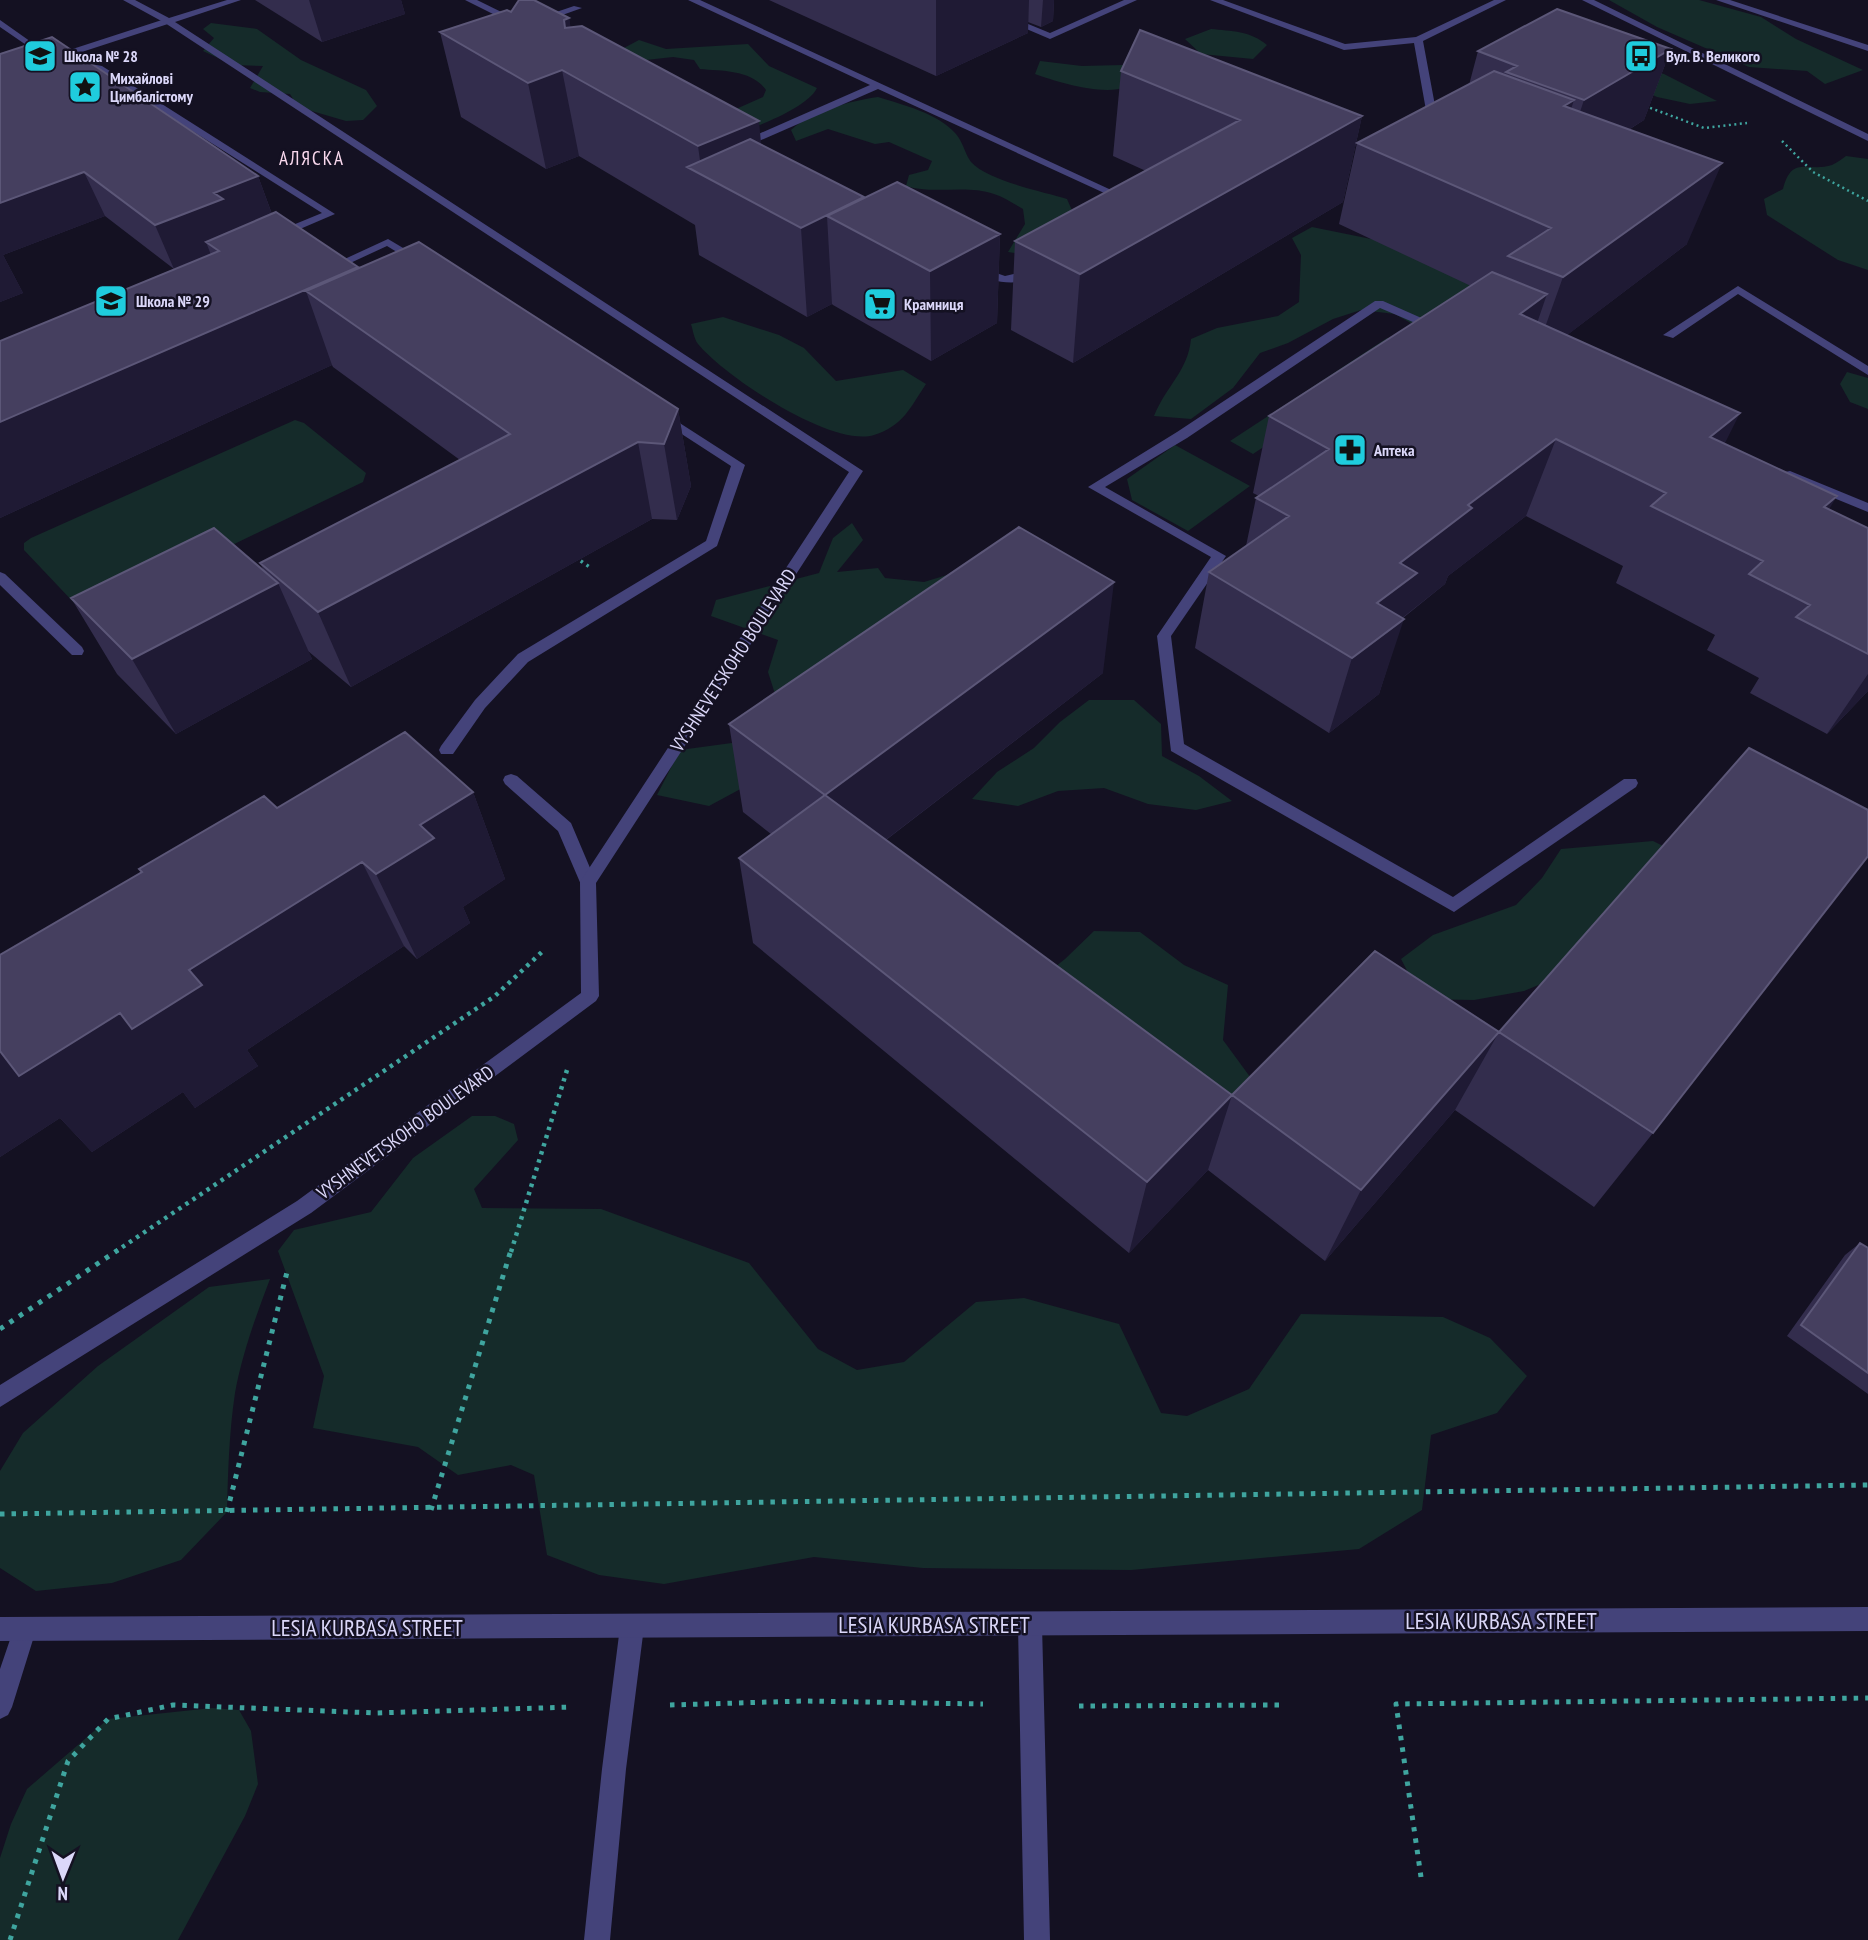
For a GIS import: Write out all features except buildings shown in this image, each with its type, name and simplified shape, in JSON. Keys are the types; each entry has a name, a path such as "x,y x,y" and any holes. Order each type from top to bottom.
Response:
{"street":[{"name":"VYSHNEVETSKOHO BOULEVARD","path":"128,0 168,21 856,471 588,882"},
{"path":"37,64 236,0"},
{"path":"470,0 523,26 578,8"},
{"path":"693,0 1140,206"},
{"path":"993,14 1050,37 1132,0"},
{"path":"1214,0 1344,47 1418,40 1500,0"},
{"path":"1587,0 1868,138"},
{"path":"1721,0 1868,48"},
{"path":"0,23 50,60 99,68 330,214 267,239"},
{"path":"1418,40 1434,130 1447,135"},
{"path":"724,137 748,142 879,85"},
{"path":"313,276 388,242 434,270"},
{"path":"966,264 989,276 1018,281 1043,268"},
{"path":"1669,335 1738,289 1868,371"},
{"path":"1456,336 1379,303 1182,435 1095,487 1219,556 1164,636 1177,747 1454,905 1630,783"},
{"path":"447,750 480,704 523,658 712,543 738,465 648,407"},
{"path":"1778,470 1868,508"},
{"path":"0,577 77,650"},
{"path":"511,780 565,827 588,882 590,996"},
{"name":"VYSHNEVETSKOHO BOULEVARD","path":"0,1397 304,1207 590,996"},
{"name":"LESIA KURBASA STREET","path":"0,1629 1868,1619"},
{"path":"1030,1625 1037,1940"},
{"path":"597,1940 632,1627"},
{"path":"0,1707 24,1630"}],"path":[{"path":"1642,105 1704,128 1751,122"},
{"path":"569,552 626,593"},
{"path":"0,1329 495,996 544,951 548,940"},
{"path":"431,1510 590,996"},
{"path":"227,1513 304,1207"},
{"path":"0,1514 431,1510 1488,1489 1868,1485"},
{"path":"1421,1877 1396,1704 1868,1698"},
{"path":"10,1940 68,1761 108,1719 173,1706 376,1713 804,1701 1031,1705 1285,1705"}],"green space":[{"path":"1609,0 1699,0 1761,17 1796,39 1863,70 1825,84 1807,71 1749,67 1657,27"},
{"path":"1538,19 1554,19 1634,65 1664,74 1717,101 1690,104 1657,97 1528,35"},
{"path":"211,23 257,29 301,60 366,90 377,106 363,120 346,121 298,107 290,94 260,92 250,88 263,66 233,65 203,51 214,38 203,29"},
{"path":"1211,29 1248,34 1267,45 1253,59 1201,54 1185,39"},
{"path":"639,40 666,49 748,44 769,66 817,88 797,107 749,129 736,109 763,97 766,90 760,83 745,75 700,69 694,60 673,57 637,61 622,49"},
{"path":"1040,61 1082,66 1163,64 1131,85 1105,90 1067,84 1035,74"},
{"path":"878,97 940,120 956,134 971,162 979,169 1002,180 1067,199 1074,215 1036,256 1008,252 1025,224 1023,209 998,195 983,191 928,190 906,186 909,175 928,170 932,161 889,142 875,144 828,129 796,141 791,130 810,117 844,104"},
{"path":"1846,156 1868,159 1868,270 1838,260 1767,215 1764,199 1783,189 1787,178 1796,168 1832,165"},
{"path":"1312,227 1376,240 1488,282 1421,329 1395,314 1361,310 1333,319 1288,343 1260,353 1233,388 1191,419 1154,416 1186,360 1191,339 1217,328 1278,316 1299,302 1301,255 1292,238"},
{"path":"723,317 779,335 804,348 836,381 903,370 926,384 905,415 884,431 874,435 855,436 832,431 780,406 711,358 698,344 691,324"},
{"path":"1387,338 1410,348 1253,454 1230,441"},
{"path":"1847,372 1868,378 1868,409 1850,402 1840,384"},
{"path":"295,420 304,423 366,473 363,482 110,604 77,606 24,550 24,543 31,538"},
{"path":"1175,445 1250,486 1188,531 1132,500 1127,479"},
{"path":"852,523 863,540 837,572 878,568 885,578 924,582 947,575 770,773 709,806 657,795 680,750 739,742 776,697 768,672 778,640 711,616 716,600 819,573 833,538"},
{"path":"1089,700 1134,700 1161,724 1162,756 1199,776 1232,801 1196,810 1148,804 1104,788 1058,791 1018,806 972,799 997,772 1034,748 1060,722"},
{"path":"1653,841 1671,850 1667,864 1631,883 1565,974 1524,991 1474,1000 1422,999 1401,959 1433,935 1516,905 1542,878 1561,849"},
{"path":"1094,931 1140,932 1184,965 1228,985 1223,1040 1256,1085 1234,1124 1022,993 1065,959"},
{"path":"472,1116 495,1116 514,1124 518,1140 474,1189 482,1208 601,1209 749,1263 818,1349 857,1370 904,1362 976,1302 1024,1298 1119,1324 1161,1413 1187,1416 1249,1389 1301,1314 1443,1317 1490,1338 1527,1376 1497,1413 1431,1435 1422,1510 1359,1549 1131,1570 923,1568 814,1557 664,1584 599,1575 547,1555 534,1475 511,1465 458,1475 418,1447 313,1428 324,1376 278,1251 294,1230 371,1212 413,1158"},
{"path":"270,1279 245,1350 235,1393 227,1512 181,1560 112,1583 36,1591 0,1568 0,1471 23,1433 98,1366 209,1287"},
{"path":"212,1708 239,1710 251,1731 258,1784 245,1816 178,1940 0,1940 0,1858 11,1824 27,1789 108,1719"}],"place":[{"name":"Школа № 28","path":"40,56"},
{"name":"Вул. В. Великого","path":"1641,56"},
{"name":"Михайлові Цимбалістому","path":"85,87"},
{"name":"Школа № 29","path":"111,301"},
{"name":"Крамниця","path":"880,304"},
{"name":"Аптека","path":"1350,450"}],"district":[{"name":"АЛЯСКА","path":"312,158"}]}
